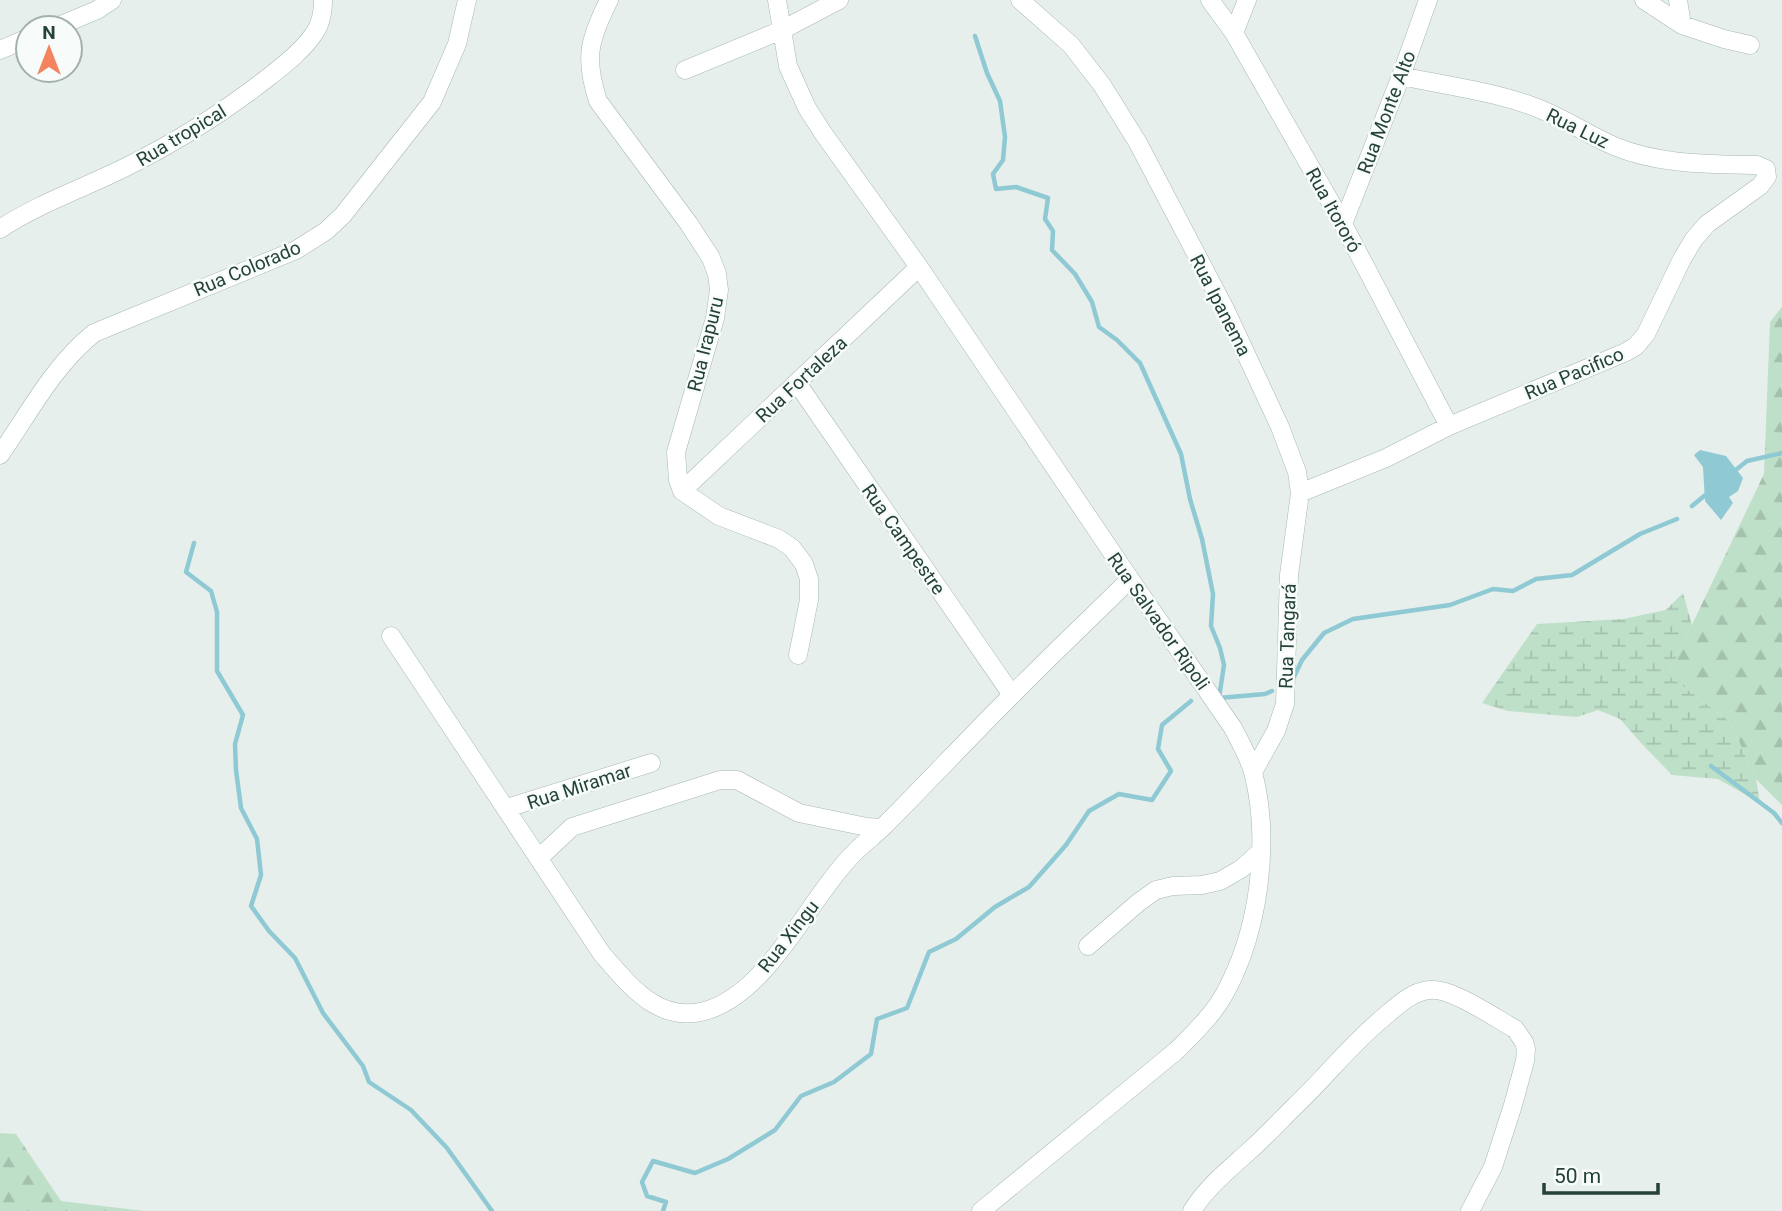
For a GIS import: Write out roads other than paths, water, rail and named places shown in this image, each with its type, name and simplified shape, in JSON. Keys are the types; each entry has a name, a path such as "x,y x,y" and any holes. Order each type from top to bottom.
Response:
{"street":[{"path":"84,15 112,0"},
{"name":"Rua tropical","path":"0,229 57,198 130,166 247,94 312,38 321,20 323,0"},
{"name":"Rua Colorado","path":"0,455 62,363 94,333 296,250 326,231 343,215 432,102 457,44 467,0"},
{"name":"Rua Irapuru","path":"609,0 598,21 590,47 590,79 598,101 696,235 711,258 717,274 719,290 715,318 676,452 676,467 682,491"},
{"name":"Rua Salvador Ripoli","path":"777,0 788,66 807,108 919,267 1233,728 1253,772 1261,825 1257,900 1244,952 1225,994 1205,1022 1176,1051 981,1211"},
{"path":"685,70 782,30 839,0"},
{"name":"Rua Ipanema","path":"1020,0 1071,45 1102,85 1138,143 1225,309 1280,427 1297,472 1300,493"},
{"name":"Rua Itororó","path":"1210,0 1234,33 1343,224 1448,426"},
{"path":"1234,33 1247,0"},
{"name":"Rua Monte Alto","path":"1343,224 1401,76 1427,0"},
{"path":"1644,0 1682,25 1750,45"},
{"path":"1678,0 1682,25"},
{"name":"Rua Luz","path":"1401,76 1495,95 1529,105 1555,115 1613,145 1659,159 1757,166"},
{"name":"Rua Pacifico","path":"1448,426 1636,346 1646,334 1694,239 1707,224 1765,180 1766,169 1757,166"},
{"name":"Rua Fortaleza","path":"682,491 919,267"},
{"name":"Rua Campestre","path":"797,383 1012,695"},
{"path":"1300,493 1386,458 1448,426"},
{"path":"682,491 719,516 779,540 792,548 804,564 809,579 809,600 799,655"},
{"name":"Rua Tangará","path":"1253,772 1276,731 1285,704 1289,575 1300,493"},
{"name":"Rua Xingu","path":"391,636 602,954 630,987 651,1004 675,1013 694,1013 711,1009 732,999 766,969 835,874 856,851 1130,579"},
{"name":"Rua Miramar","path":"507,808 650,763"},
{"path":"539,858 572,827 720,780 737,780 799,813 882,828"},
{"path":"1088,946 1156,890 1220,881 1241,869 1260,852"},
{"path":"1192,1211 1206,1191 1382,1018 1414,994 1438,990 1450,993 1516,1029 1526,1049 1513,1105 1493,1167 1470,1211"}],"water":[{"path":"1700,450 1726,456 1743,478 1738,491 1729,497 1733,503 1721,520 1705,501 1703,467 1694,455"}],"waterway":[{"path":"975,36 1000,101 1005,137 1003,160 993,174 996,189 1016,187 1048,198 1045,219 1053,231 1052,250 1075,274 1092,302 1099,327 1117,340 1140,363 1181,454 1213,594 1211,626 1224,665 1219,698 1272,691"},
{"path":"1732,473 1747,461 1782,453"},
{"path":"1692,506 1709,492"},
{"path":"1292,681 1302,660 1324,633 1353,619 1450,605 1493,589 1513,591 1536,579 1572,575 1640,534 1677,519"},
{"path":"194,543 186,572 211,591 217,612 217,671 243,715 235,744 236,770 241,808 257,839 261,875 251,906 269,931 295,958 323,1013 363,1066 369,1082 411,1110 447,1148 492,1211"},
{"path":"663,1211 666,1202 647,1196 642,1182 653,1161 695,1173 728,1159 775,1130 801,1096 834,1082 871,1054 877,1019 907,1008 929,952 956,939 995,907 1029,887 1066,845 1089,811 1119,794 1152,800 1171,771 1158,749 1162,725 1191,701"},
{"path":"1711,766 1774,813 1782,823"}]}
